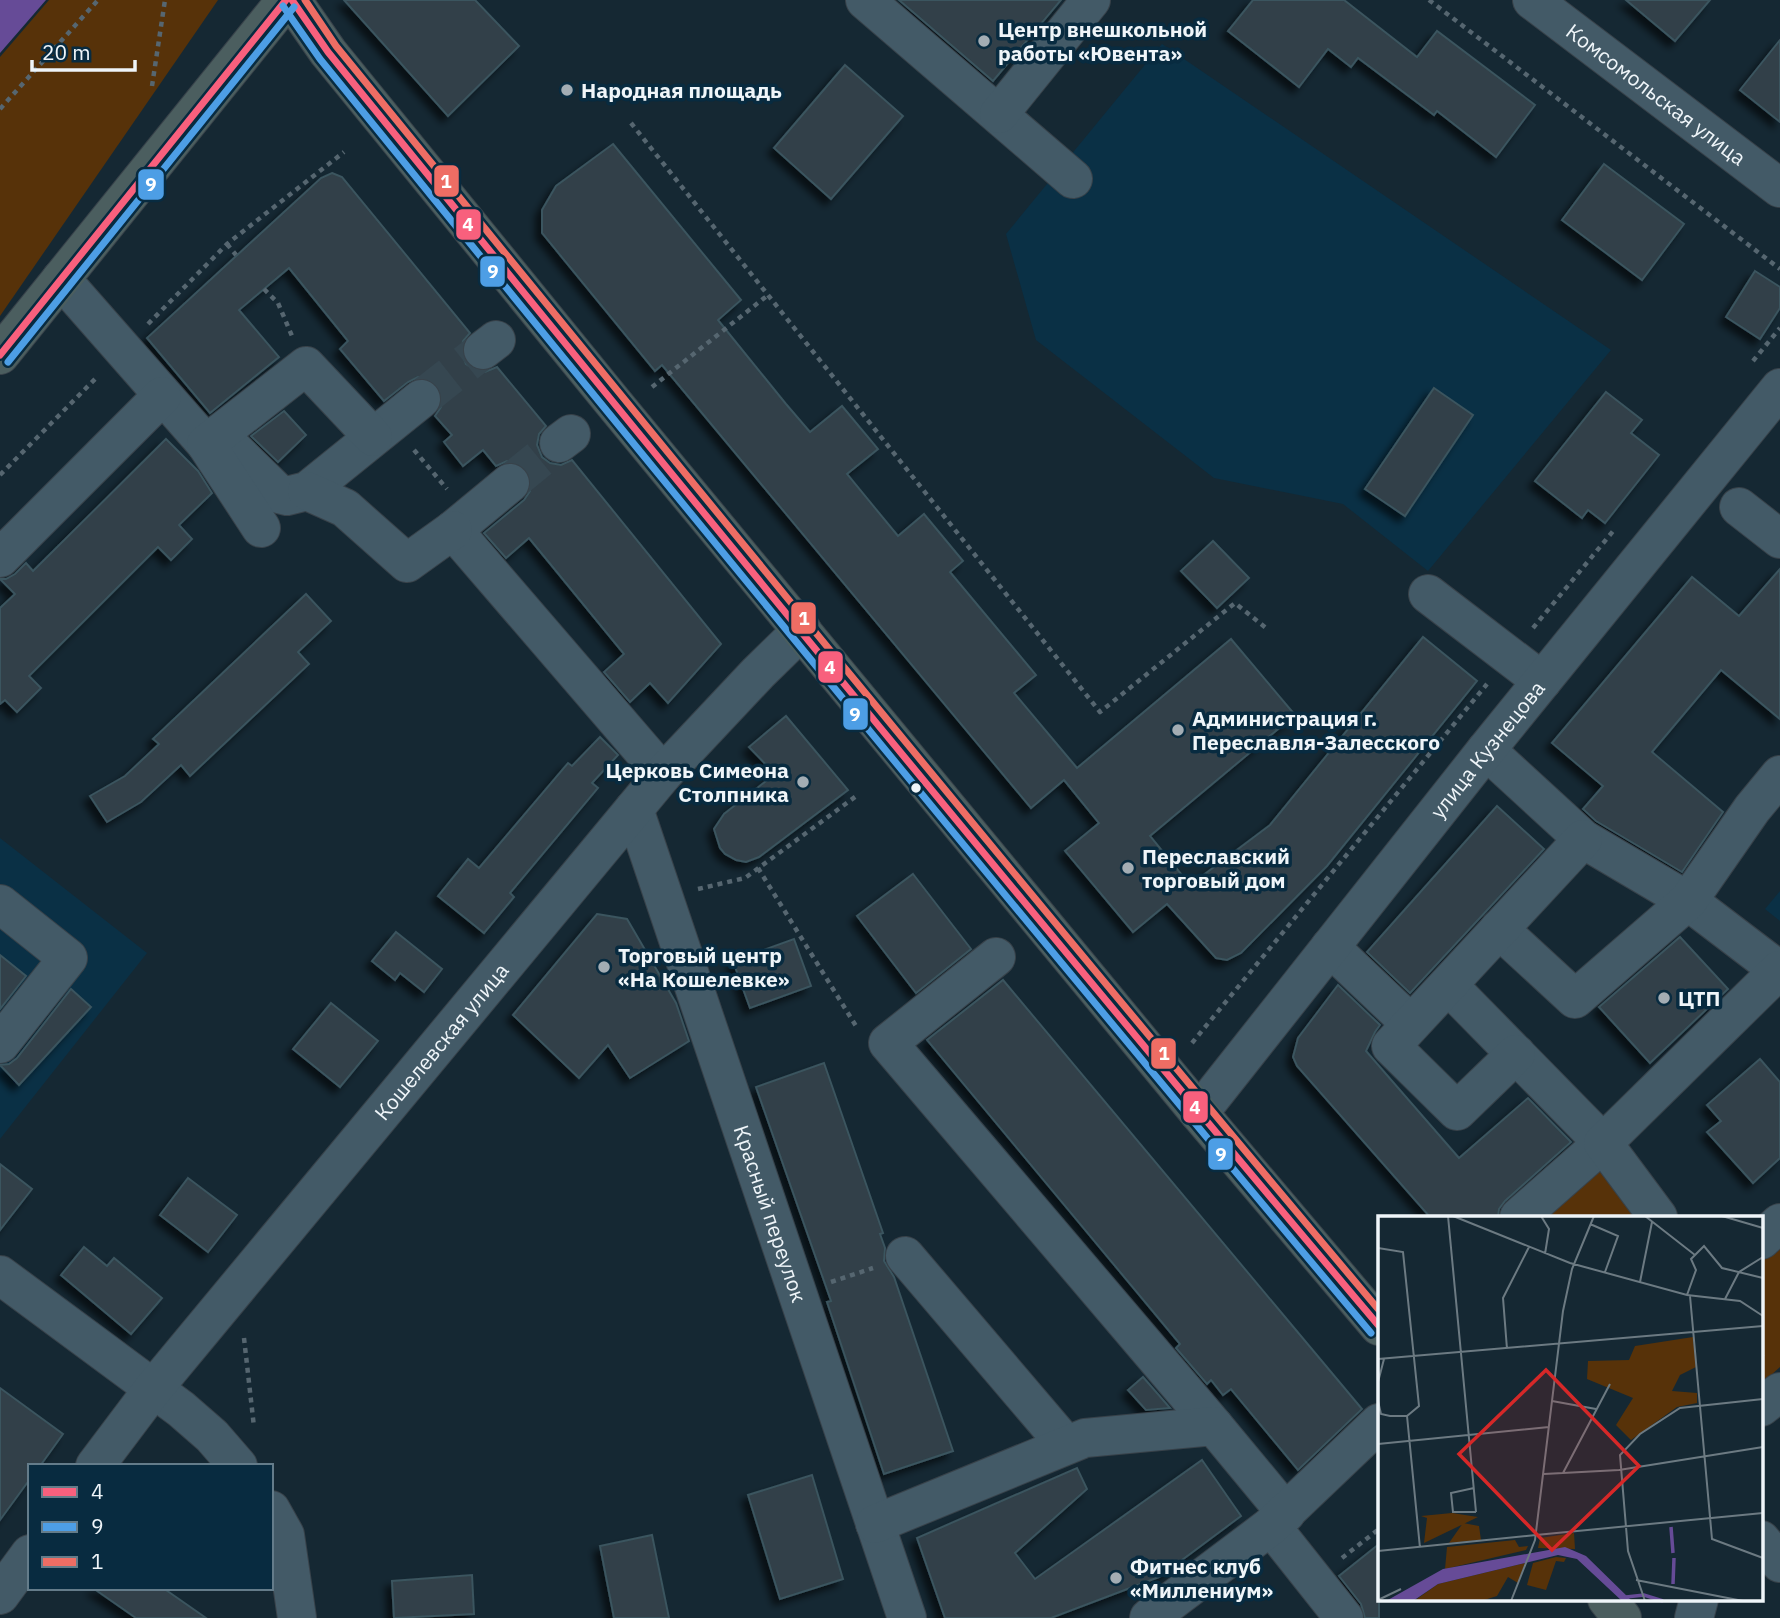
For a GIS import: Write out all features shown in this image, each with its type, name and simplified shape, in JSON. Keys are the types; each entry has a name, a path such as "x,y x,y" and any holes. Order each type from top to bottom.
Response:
{"main road":[{"path":"0,355 286,0"},
{"path":"292,0 328,52 390,130 1199,1113 1378,1325"},
{"path":"1608,1600 1622,1618"}],"street":[{"path":"865,0 1073,179"},
{"path":"999,114 1091,0"},
{"name":"Комсомольская улица","path":"1531,0 1780,188"},
{"path":"61,279 206,444 261,528"},
{"path":"206,444 306,366 382,430"},
{"name":"улица Кузнецова","path":"1199,1113 1486,750 1780,388"},
{"path":"0,558 162,396"},
{"path":"206,444 229,445 279,494 287,496 307,491 421,400"},
{"path":"307,491 345,508 407,563 510,484"},
{"path":"1739,507 1780,539"},
{"path":"462,523 663,774"},
{"path":"1428,594 1542,681"},
{"name":"Кошелевская улица","path":"97,1464 153,1389 634,808 758,673 802,631"},
{"path":"1486,750 1583,839 1688,901 1780,970 1603,1143 1520,1216"},
{"path":"1499,929 1575,999 1688,901 1752,809 1780,775"},
{"name":"Красный переулок","path":"634,808 907,1618"},
{"path":"1516,1054 1457,1111 1391,1046 1583,839"},
{"path":"0,904 68,958 0,1044"},
{"path":"1330,947 1411,1024"},
{"path":"996,957 888,1043 1214,1426 1278,1519 1314,1581 1344,1618"},
{"path":"1448,985 1603,1143 1657,1216"},
{"path":"1762,1239 1780,1223"},
{"path":"905,1256 1066,1446"},
{"path":"0,1275 212,1436 247,1452"},
{"path":"1762,1406 1780,1392"},
{"path":"1149,1618 1278,1519 1378,1424"},
{"path":"875,1524 1085,1438 1214,1426"},
{"path":"273,1514 285,1535 297,1618"},
{"path":"1762,1533 1780,1516"},
{"path":"1762,1541 1780,1563"},
{"path":"0,1595 28,1557"},
{"path":"1694,1618 1699,1600"}],"path":[{"path":"0,109 98,0"},
{"path":"152,86 165,0"},
{"path":"1429,0 1780,269"},
{"path":"631,123 1100,712 1235,603 1266,628"},
{"path":"0,475 227,244 344,152"},
{"path":"227,244 236,256"},
{"path":"264,289 278,303 306,366"},
{"path":"652,387 768,295"},
{"path":"382,430 462,523"},
{"path":"664,896 745,878 859,794"},
{"path":"758,868 864,1039 888,1043"},
{"path":"797,1293 905,1256"},
{"path":"238,1286 247,1452"},
{"path":"1314,1581 1378,1530"}],"shaded area":[{"path":"0,0 46,0 0,53"},
{"path":"49,0 218,0 0,316 0,57"},
{"path":"1162,44 1611,350 1428,571 1343,504 1214,478 1036,340 1006,234"},
{"path":"0,838 147,953 0,1139"},
{"path":"1780,891 1780,921 1765,909"},
{"path":"1603,1144 1656,1216 1538,1216"},
{"path":"1780,1224 1780,1367 1762,1383 1762,1239"}],"building":[{"path":"344,0 475,0 519,46 448,116"},
{"name":"Центр внешкольной работы «Ювента»","path":"899,0 1061,0 993,81"},
{"path":"1253,0 1344,0 1417,57 1437,31 1535,105 1496,157 1437,111 1434,115 1358,58 1351,67 1328,49 1299,87 1228,31"},
{"path":"1626,0 1710,0 1675,41"},
{"path":"1780,40 1780,122 1740,90"},
{"path":"845,65 903,116 831,199 774,148"},
{"path":"613,144 741,300 718,320 786,404 810,432 842,406 878,449 847,474 898,536 924,514 963,561 950,572 1036,675 1014,693 1077,768 1231,639 1295,715 1150,836 1190,885 1270,825 1423,637 1477,681 1327,866 1241,953 1227,960 1216,958 1167,904 1133,932 1065,851 1099,823 1064,780 1031,808 662,365 655,371 542,233 542,210 556,186"},
{"path":"1604,164 1684,224 1642,280 1562,220"},
{"path":"332,173 342,177 470,333 463,341 461,352 466,364 485,372 497,367 546,426 539,434 537,445 542,457 550,463 561,465 572,460 721,644 668,703 650,683 630,702 604,672 624,654 529,538 506,558 484,533 524,500 530,491 532,480 526,469 518,463 507,461 496,466 483,450 463,466 444,442 452,435 435,416 441,407 443,396 438,386 429,379 418,377 384,401 340,349 348,341 289,268 239,310 279,357 210,413 147,338 321,178"},
{"path":"1755,271 1780,287 1780,308 1760,339 1726,317"},
{"path":"1434,388 1473,415 1405,516 1365,489"},
{"path":"1606,392 1642,420 1631,433 1659,455 1605,523 1588,510 1582,518 1535,481"},
{"path":"284,411 306,435 278,462 251,436"},
{"path":"166,439 198,471 212,493 179,525 192,539 171,560 158,547 29,676 41,688 17,712 5,700 0,704 0,608 15,594 0,579 15,574 26,563 33,571"},
{"path":"1213,541 1249,578 1217,608 1181,571"},
{"path":"1780,569 1780,719 1721,670 1652,752 1723,812 1682,872 1596,821 1583,809 1603,786 1552,743 1692,577 1739,616"},
{"path":"306,594 331,621 298,652 309,664 190,776 181,765 141,802 107,822 90,796 125,776 159,744 153,739"},
{"name":"Церковь Симеона Столпника","path":"786,716 848,790 759,857 746,862 736,860 720,848 714,829 724,814 775,774 749,747"},
{"path":"600,737 618,755 592,783 598,788 510,893 514,897 484,933 438,896 468,859 479,868 568,763 572,766"},
{"path":"1497,806 1544,849 1410,993 1367,952"},
{"path":"913,874 971,949 916,993 857,916"},
{"name":"Торговый центр «На Кошелевке»","path":"597,914 627,919 676,1003 689,1041 630,1078 608,1045 579,1078 513,1015"},
{"path":"396,932 442,969 424,992 400,973 395,980 372,961"},
{"name":"ЦТП","path":"1680,937 1728,989 1650,1063 1599,1007"},
{"path":"794,939 811,986 750,1008 733,961"},
{"path":"0,955 26,976 0,1009"},
{"path":"1003,980 1362,1409 1298,1470 1231,1389 1223,1395 1211,1380 1207,1384 1176,1348 1180,1344 927,1040"},
{"path":"1338,985 1380,1025 1366,1051 1459,1158 1528,1098 1571,1142 1505,1201 1499,1209 1498,1216 1429,1216 1297,1066 1293,1057 1298,1038"},
{"path":"71,989 91,1007 19,1085 0,1065 9,1064 17,1058"},
{"path":"331,1003 378,1041 340,1087 293,1049"},
{"path":"1760,1059 1780,1082 1780,1158 1753,1183 1707,1132 1721,1121 1707,1105"},
{"path":"824,1063 883,1233 880,1234 885,1248 884,1261 894,1277 953,1451 884,1474 827,1302 831,1301 756,1087"},
{"path":"0,1164 32,1189 0,1230"},
{"path":"188,1178 237,1215 208,1252 160,1215"},
{"path":"84,1247 107,1266 114,1258 162,1298 131,1334 61,1275"},
{"path":"1143,1377 1170,1408 1146,1410 1128,1390"},
{"path":"0,1388 63,1434 41,1464 28,1464 28,1482 0,1520"},
{"path":"1202,1460 1241,1516 1159,1577 1051,1618 945,1618 917,1538 1077,1468 1087,1489 1015,1553 1035,1579"},
{"path":"812,1475 843,1579 780,1599 748,1495"},
{"path":"652,1535 669,1618 614,1618 600,1546"},
{"path":"1378,1545 1379,1618 1365,1618 1361,1604 1339,1576"},
{"path":"472,1575 474,1614 394,1618 392,1581"},
{"path":"96,1590 166,1590 206,1618 136,1618"}],"tunnel":[{"path":"421,399 483,350"},
{"path":"510,483 559,443"}],"transit line":[{"name":"4","path":"0,355 286,0"},
{"name":"4","path":"292,0 328,52 719,532 1378,1325"},
{"name":"1","path":"305,0 336,46 725,522 1378,1309"},
{"name":"9","path":"283,6 320,59 711,539 1371,1333"},
{"name":"9","path":"8,362 294,7"}],"place":[{"name":"Центр внешкольной работы «Ювента»","path":"984,41"},
{"name":"Народная площадь","path":"567,90"},
{"name":"Администрация г. Переславля-Залесского","path":"1178,730"},
{"name":"Церковь Симеона Столпника","path":"803,782"},
{"name":"Переславский торговый дом","path":"1128,868"},
{"name":"Торговый центр «На Кошелевке»","path":"604,967"},
{"name":"ЦТП","path":"1664,998"},
{"name":"Фитнес клуб «Миллениум»","path":"1116,1578"}]}
